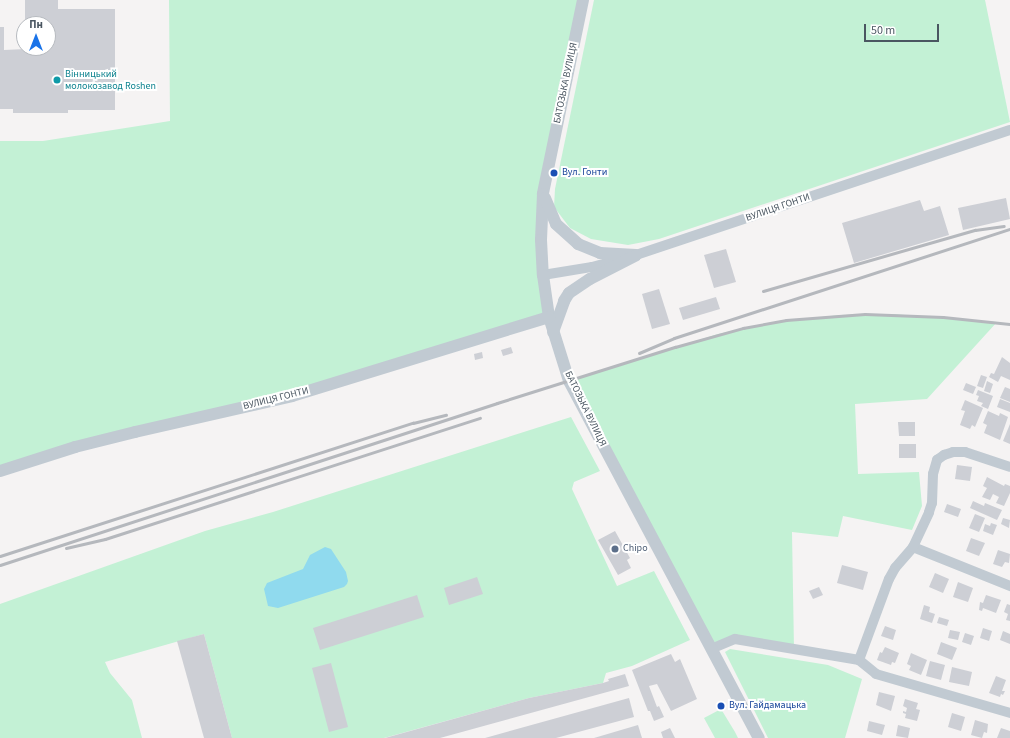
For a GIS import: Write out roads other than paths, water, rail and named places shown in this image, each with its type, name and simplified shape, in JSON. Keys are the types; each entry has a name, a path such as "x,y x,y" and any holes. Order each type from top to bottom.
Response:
{"street":[{"name":"БАТОЗЬКА ВУЛИЦЯ","path":"583,0 543,194 541,240 543,275 549,317 569,381 759,738"},
{"name":"ВУЛИЦЯ ГОНТИ","path":"543,275 592,267 636,255 1010,130"},
{"path":"543,194 556,224 578,244 600,253 636,255"},
{"path":"553,332 564,301 570,293 590,279 636,255"},
{"name":"ВУЛИЦЯ ГОНТИ","path":"0,471 75,448 135,432 292,396 549,317"},
{"path":"859,660 889,579 895,568 913,547 932,503 933,474 937,460 953,452 965,452 1010,467"},
{"path":"913,547 1010,586"},
{"path":"711,649 734,639 859,660 876,674 1010,713"}],"water":[{"path":"325,547 331,549 346,572 348,581 347,584 344,587 278,608 268,606 264,589 267,583 303,569 310,555"}],"railway":[{"path":"763,291 975,230 1004,226"},
{"path":"639,353 674,338 1010,229"},
{"path":"0,565 497,403 675,347 743,328 786,320 865,314 943,317 1010,324"},
{"path":"0,556 413,423 446,415"},
{"path":"66,548 105,539 480,418"}],"place":[{"name":"Вінницький молокозавод Roshen","path":"57,80"},
{"name":"Вул. Гонти","path":"554,173"},
{"name":"Chipo","path":"615,549"},
{"name":"Вул. Гайдамацька","path":"721,706"}]}
